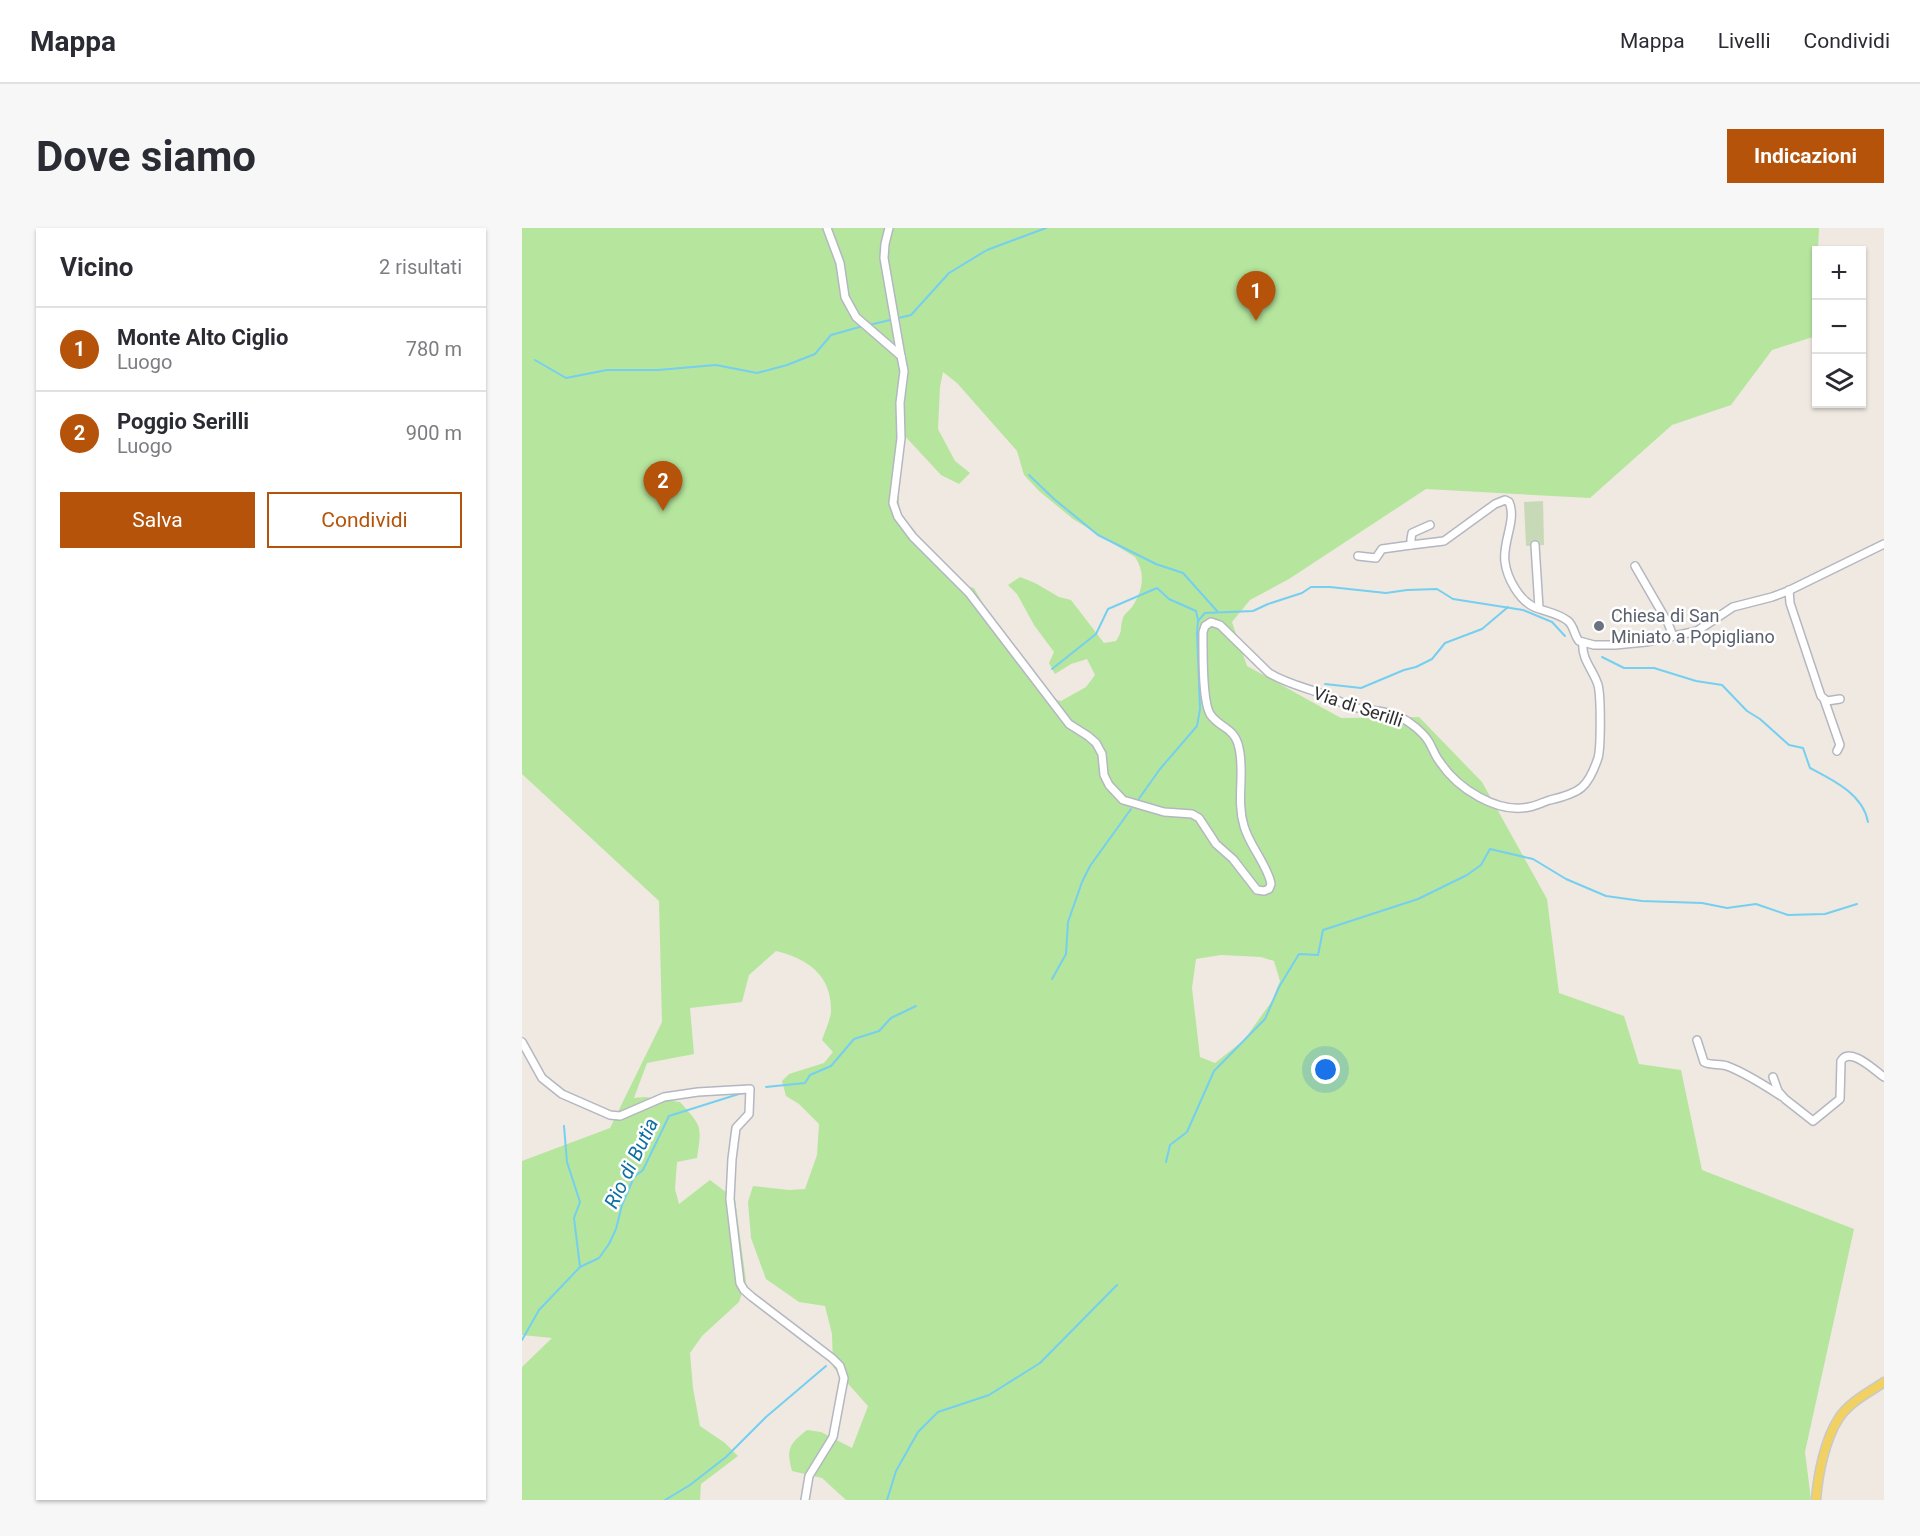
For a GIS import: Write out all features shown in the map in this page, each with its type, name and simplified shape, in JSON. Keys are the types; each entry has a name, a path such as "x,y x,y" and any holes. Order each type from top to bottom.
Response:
{"main road":[{"path":"1816,1500 1817,1483 1825,1452 1839,1417 1883,1383"}],"street":[{"path":"827,228 840,263 845,297 856,317 901,356"},
{"path":"889,228 884,258 901,356"},
{"name":"Via di Serilli","path":"901,356 904,371 900,403 901,438 893,503 898,517 913,537 969,592 1069,724 1096,743 1102,754 1104,775 1109,785 1123,800 1164,812 1192,814 1199,818 1216,844 1233,859 1257,890 1269,889 1270,880 1248,837 1242,819 1239,746 1230,729 1210,713 1206,703 1203,632 1208,623 1220,625 1269,673 1278,678 1349,706 1400,717 1420,731 1441,765 1461,784 1483,801 1505,808 1529,807 1567,797 1588,782 1599,756 1599,689 1582,649 1583,643"},
{"path":"1358,556 1376,558 1383,549 1444,541 1494,504 1505,500 1509,502 1512,513 1505,548 1506,567 1522,599 1555,613 1569,622 1575,636 1583,643 1615,645 1646,642 1697,631 1733,607 1789,590 1884,544"},
{"path":"1412,545 1412,534 1430,525"},
{"path":"1535,545 1539,608"},
{"path":"1635,566 1668,623 1673,636"},
{"path":"1789,590 1790,603 1840,745 1837,751"},
{"path":"1824,699 1830,701 1840,699"},
{"path":"1697,1040 1704,1062 1728,1066 1747,1075 1813,1121 1840,1099 1842,1057 1846,1055 1855,1057 1884,1077"},
{"path":"522,1042 542,1078 562,1094 610,1115 620,1116 664,1097 698,1092 750,1089 749,1114 736,1128 732,1159 730,1199 740,1283 752,1297 832,1358 840,1366 844,1378 833,1437 809,1476 805,1500"},
{"path":"1773,1077 1778,1091 1785,1100"}],"green space":[{"path":"522,228 1819,228 1818,246 1812,246 1812,337 1772,350 1731,405 1672,425 1590,498 1426,489 1289,579 1250,600 1232,622 1247,666 1341,718 1419,717 1482,782 1547,899 1559,993 1624,1016 1639,1064 1681,1070 1702,1170 1854,1229 1805,1452 1811,1500 846,1500 822,1478 792,1471 789,1457 790,1447 807,1430 821,1432 852,1448 868,1406 833,1367 832,1334 825,1306 799,1302 766,1279 751,1238 748,1202 753,1186 789,1190 805,1189 817,1155 819,1124 799,1104 786,1096 782,1081 789,1074 824,1063 833,1052 822,1040 831,1012 827,988 822,979 808,964 776,951 749,975 742,1002 690,1008 694,1054 647,1063 634,1098 645,1097 680,1102 699,1127 697,1158 677,1162 675,1189 679,1204 710,1180 735,1199 746,1281 739,1302 702,1336 690,1353 700,1426 725,1443 738,1456 701,1484 700,1500 522,1500 522,1367 552,1338 522,1335 522,1161 610,1128 662,1022 659,901 522,774","holes":["943,372 957,383 1017,451 1024,475 1039,491 1073,519 1135,557 1141,569 1142,582 1139,595 1124,617 1116,641 1104,643 1071,600 1059,597 1020,577 1008,585 1017,594 1034,625 1054,652 1049,663 1055,674 1071,664 1087,659 1095,675 1086,687 1061,701 1053,699 986,609 974,588 965,586 900,513 898,491 903,434 941,475 959,484 970,473 955,461 938,429","1221,955 1261,957 1274,961 1280,981 1272,1001 1244,1040 1215,1063 1200,1057 1192,988 1196,959"]},
{"path":"1543,501 1544,545 1526,546 1524,502"}],"waterway":[{"path":"869,325 911,315 949,273 987,250 1046,228"},
{"path":"535,360 566,378 607,370 658,370 716,365 757,373 815,354 831,335 863,326"},
{"path":"1029,475 1098,535 1156,564 1183,573 1217,611"},
{"path":"1138,800 1160,769 1197,726 1200,709 1197,633 1198,621 1205,613 1253,611 1302,593 1311,587 1386,593 1437,589 1453,599 1523,610 1552,622 1565,636"},
{"path":"1052,669 1096,634 1108,609 1157,588 1169,599 1196,611 1198,620"},
{"path":"1325,684 1361,688 1416,667 1432,659 1445,643 1482,629 1508,607"},
{"path":"1602,657 1624,668 1654,668 1696,681 1722,685 1747,711 1760,719 1789,745 1803,748 1810,768 1837,783 1854,796 1865,812 1868,822"},
{"path":"1052,979 1066,954 1068,922 1082,882 1090,866 1131,809"},
{"path":"1166,1162 1170,1145 1187,1132 1214,1071 1265,1019 1279,987 1299,954 1318,955 1323,930 1418,899 1467,875 1481,865 1490,849 1533,859 1566,879 1606,896 1642,901 1702,903 1727,908 1756,904 1788,915 1825,914 1857,904"},
{"name":"Rio di Butia","path":"766,1087 805,1083 810,1075 831,1066 854,1039 879,1031 891,1018 916,1006"},
{"name":"Rio di Butia","path":"522,1340 539,1310 580,1267 599,1258 609,1244 634,1177 643,1170 669,1116 742,1093"},
{"path":"564,1126 567,1162 580,1202 574,1218 580,1267"},
{"path":"887,1500 896,1471 918,1432 938,1412 989,1395 1040,1363 1117,1285"},
{"path":"665,1500 690,1485 726,1457 766,1417 826,1366"}],"place":[{"name":"Monte Alto Ciglio","path":"1256,321"},
{"name":"Poggio Serilli","path":"663,511"},
{"name":"Chiesa di San Miniato a Popigliano","path":"1599,626"}]}
